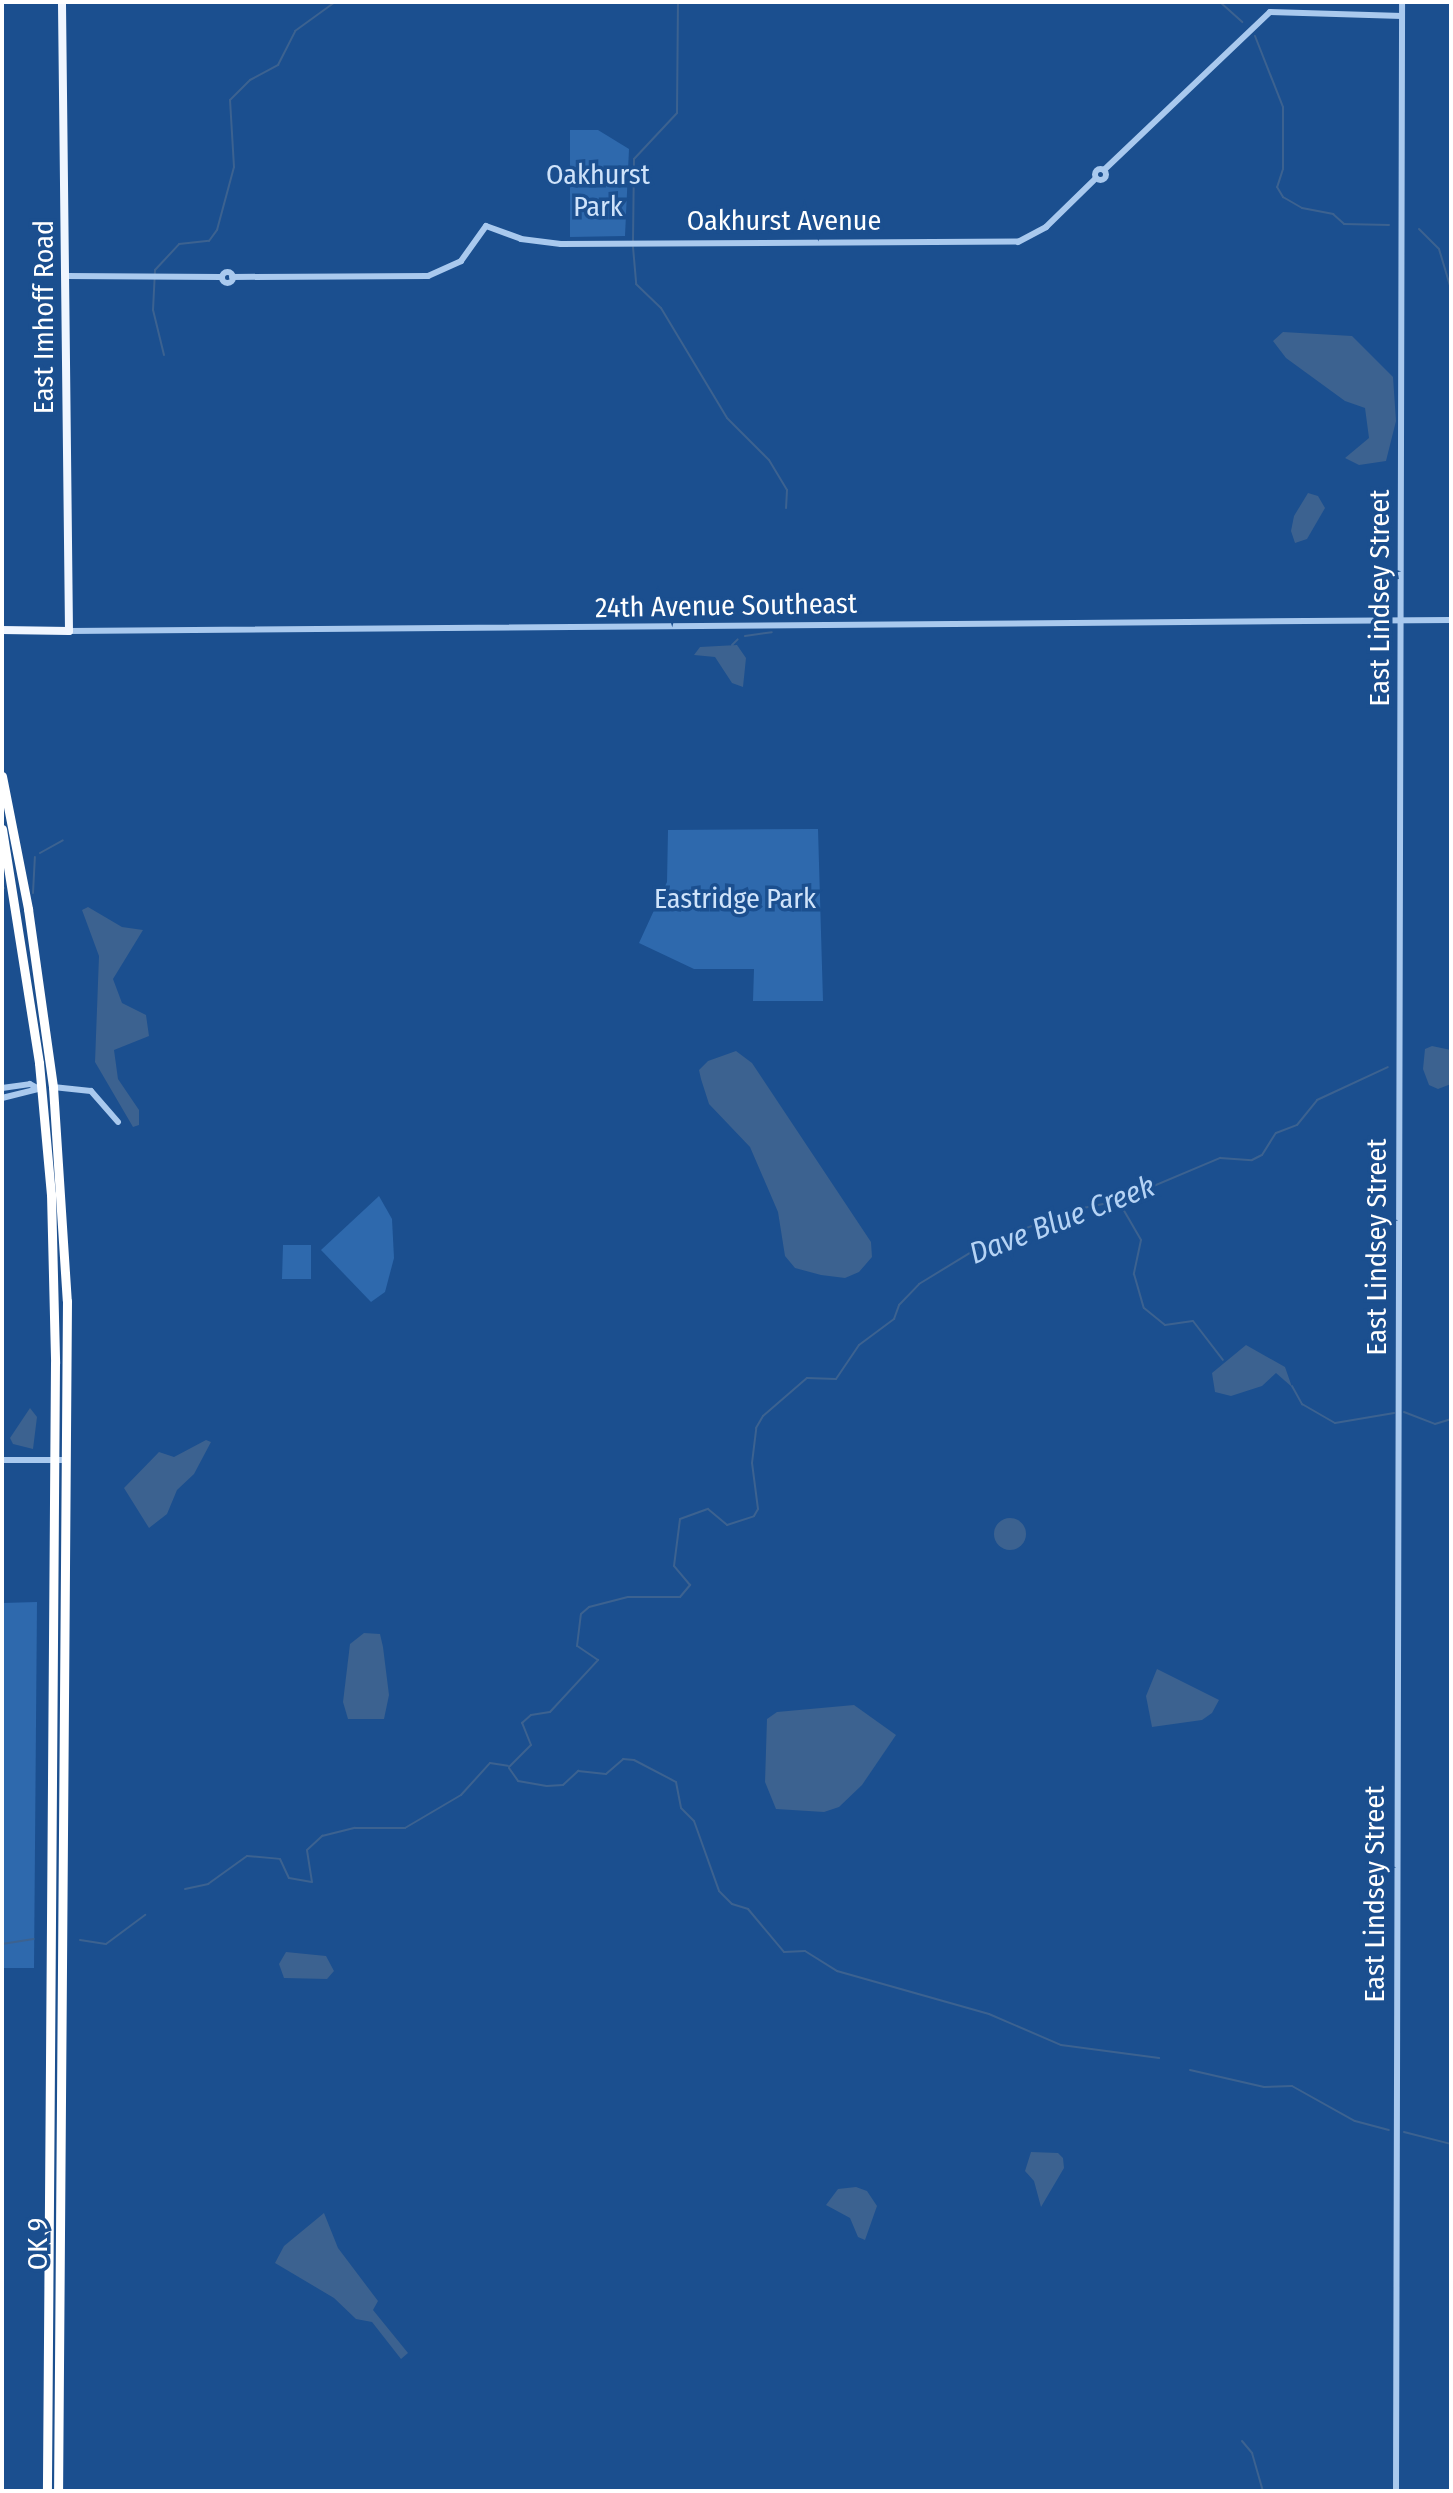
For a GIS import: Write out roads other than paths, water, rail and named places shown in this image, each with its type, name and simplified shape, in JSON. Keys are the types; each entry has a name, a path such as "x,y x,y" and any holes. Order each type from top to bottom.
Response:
{"highway":[{"name":"OK 9","path":"2,776 28,909 53,1087 67,1301 67,1460 47,2491"},
{"name":"OK 9","path":"2,829 40,1088 51,1194 58,2491"}],"main road":[{"name":"East Imhoff Road","path":"62,2 69,631"},
{"name":"24th Avenue Southeast","path":"2,630 69,631"}],"street":[{"name":"East Lindsey Street","path":"1396,2491 1403,620 1402,2"},
{"name":"Oakhurst Avenue","path":"67,276 221,277 226,283 232,277 428,276 466,256 486,226 539,243 1018,242 1046,227 1096,178 1104,179 1104,170 1256,22 1284,9 1402,16"},
{"name":"24th Avenue Southeast","path":"69,631 1451,620"},
{"path":"2,1088 30,1084 40,1088"},
{"path":"2,1098 40,1088 91,1091 118,1122"},
{"path":"2,1460 67,1460"}],"waterway":[{"path":"164,355 153,310 155,270 179,244 209,241 217,230 234,167 230,100 250,80 278,65 295,31 335,2"},
{"path":"633,241 634,159 677,113 678,2"},
{"path":"1220,2 1242,22"},
{"path":"1255,36 1283,107 1283,169 1277,187 1283,197 1302,208 1333,214 1344,224 1389,225"},
{"path":"1419,229 1439,249 1451,289"},
{"path":"633,247 636,284 661,308 727,418 769,460 787,490 786,508"},
{"path":"745,636 772,632"},
{"path":"732,645 738,639"},
{"path":"40,853 63,840"},
{"path":"33,893 35,857"},
{"name":"Dave Blue Creek","path":"509,1767 531,1745 522,1723 531,1715 550,1712 598,1660 577,1646 581,1614 589,1607 628,1597 680,1597 690,1585 674,1566 680,1519 708,1509 727,1525 754,1516 758,1509 752,1463 756,1428 763,1416 807,1378 836,1379 859,1345 894,1319 899,1305 919,1284 983,1245 1073,1210 1118,1201 1220,1158 1252,1160 1262,1155 1276,1133 1297,1125 1317,1100 1388,1067"},
{"path":"1119,1202 1141,1240 1134,1274 1144,1308 1165,1325 1193,1321 1223,1360"},
{"path":"1292,1386 1302,1404 1335,1423 1394,1413"},
{"path":"1404,1412 1435,1424 1451,1419"},
{"path":"509,1768 518,1781 547,1786 563,1785 578,1771 606,1774 623,1759 634,1760 676,1782 681,1808 694,1821 719,1891 732,1904 748,1909 784,1952 805,1951 837,1971 989,2014 1061,2045 1159,2058"},
{"name":"Dave Blue Creek","path":"185,1889 208,1884 247,1856 280,1859 289,1878 312,1882 307,1850 322,1836 355,1828 405,1828 461,1795 490,1763 508,1766"},
{"name":"Dave Blue Creek","path":"80,1940 106,1944 145,1915"},
{"name":"Dave Blue Creek","path":"2,1944 34,1939"},
{"path":"1190,2070 1264,2087 1292,2086 1355,2121 1389,2130"},
{"path":"1404,2132 1451,2144"},
{"path":"1242,2441 1252,2453 1263,2491"}],"park label":[{"name":"Oakhurst Park","path":"598,191"},
{"name":"Eastridge Park","path":"735,899"}]}
